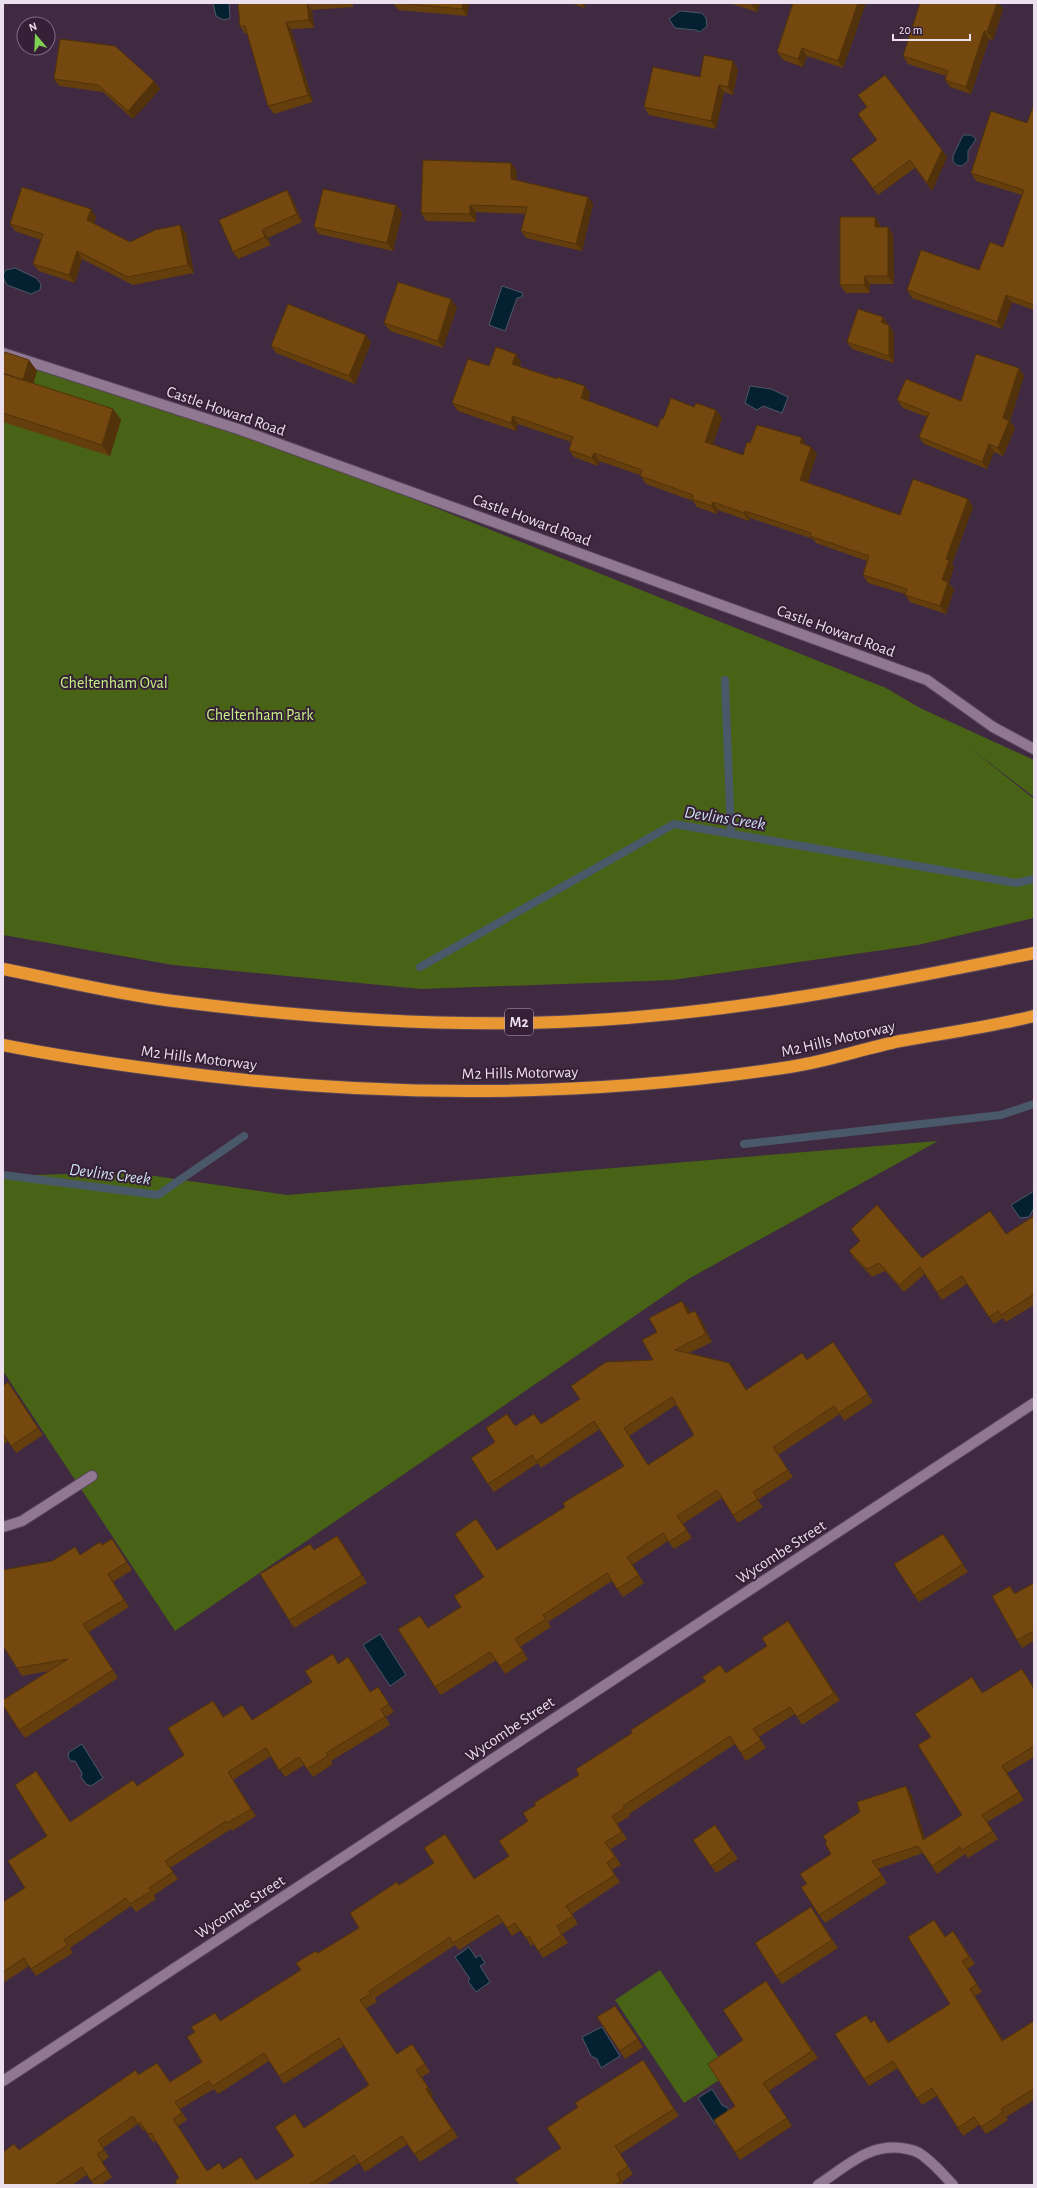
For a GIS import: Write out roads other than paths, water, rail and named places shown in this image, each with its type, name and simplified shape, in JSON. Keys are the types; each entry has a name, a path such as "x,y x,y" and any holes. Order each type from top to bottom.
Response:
{"highway":[{"name":"M2","path":"3,969 170,1001 298,1015 455,1023 559,1022 650,1016 762,1004 873,986 1034,953"},
{"name":"M2 Hills Motorway","path":"3,1045 100,1062 222,1078 315,1086 502,1091 692,1080 787,1068 898,1042 1034,1016"}],"street":[{"name":"Castle Howard Road","path":"3,353 241,430 927,680 993,728 1034,749"},
{"name":"Wycombe Street","path":"3,2080 1034,1403"},
{"path":"3,1527 22,1521 92,1476"},
{"path":"818,2185 864,2155 876,2149 888,2147 918,2152 936,2166 952,2185"}],"water":[{"path":"213,3 229,3 230,18 224,20 216,16"},
{"path":"680,11 702,13 706,18 707,26 700,32 696,30 675,28 669,19"},
{"path":"963,135 971,135 976,139 968,151 968,161 962,166 956,165 953,161 953,156"},
{"path":"15,268 36,278 41,284 40,290 31,294 7,285 4,274 6,270"},
{"path":"502,286 523,293 522,297 517,298 505,331 489,325"},
{"path":"750,386 771,389 788,397 782,413 763,406 757,410 745,403"},
{"path":"1034,1191 1034,1208 1029,1217 1020,1218 1011,1205"},
{"path":"380,1634 406,1675 390,1686 363,1645"},
{"path":"82,1744 103,1778 91,1786 86,1784 81,1777 82,1773 75,1761 71,1761 68,1757 69,1752"},
{"path":"469,1947 476,1958 480,1955 485,1963 480,1966 490,1982 476,1992 468,1981 470,1979 455,1957"},
{"path":"602,2027 620,2056 601,2068 597,2059 591,2056 582,2037"},
{"path":"712,2089 722,2105 728,2108 728,2116 715,2124 698,2098"}],"waterway":[{"path":"725,680 731,834"},
{"name":"Devlins Creek","path":"420,967 674,824 1016,883 1034,879"},
{"path":"744,1144 1001,1115 1034,1104"},
{"name":"Devlins Creek","path":"3,1175 158,1195 244,1136"}],"park label":[{"name":"Cheltenham Oval","path":"114,683"},
{"name":"Cheltenham Park","path":"260,715"}]}
